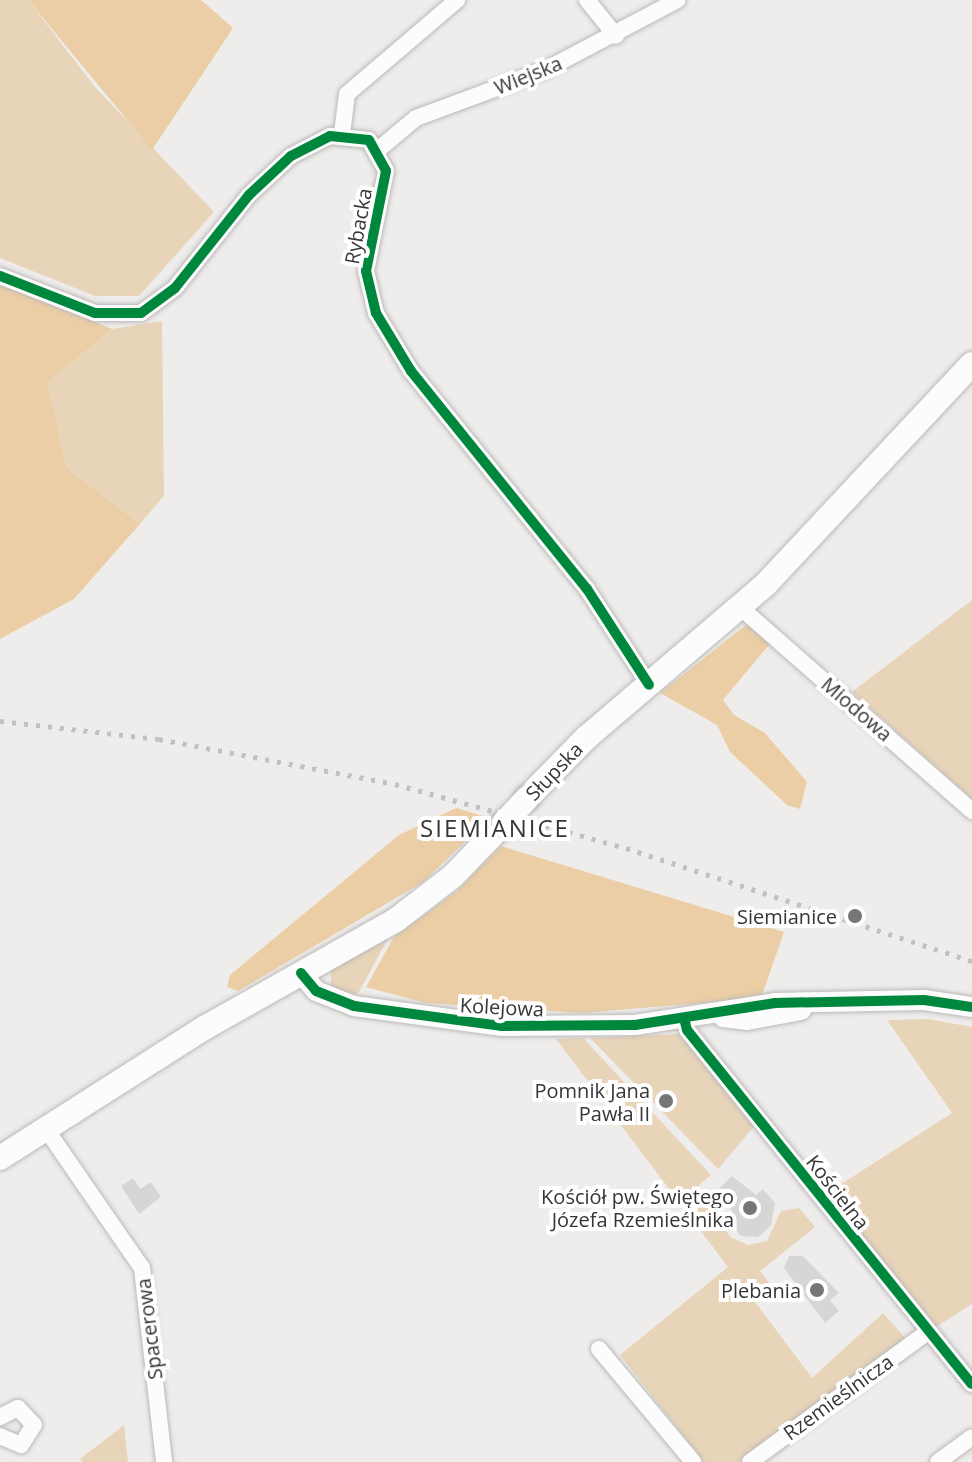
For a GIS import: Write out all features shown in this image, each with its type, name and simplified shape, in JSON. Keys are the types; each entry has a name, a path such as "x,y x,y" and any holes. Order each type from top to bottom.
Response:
{"main road":[{"name":"Słupska","path":"0,1158 301,973 412,909 649,685 741,608 972,364"}],"street":[{"path":"342,134 347,94 457,0"},
{"path":"587,0 616,36"},
{"name":"Wiejska","path":"379,149 416,118 616,36 678,0"},
{"path":"0,276 95,313 141,313 175,288 272,171 310,143 342,134 379,149"},
{"name":"Rybacka","path":"379,149 386,171 366,271 376,313 411,371 587,589 649,685"},
{"name":"Miodowa","path":"741,608 972,811"},
{"name":"Kolejowa","path":"301,973 328,997 418,1019 554,1028 713,1015 761,1004 821,1005 882,1000 972,1007"},
{"name":"Kościelna","path":"684,1018 687,1030 926,1333 972,1384"},
{"name":"Spacerowa","path":"46,1129 142,1268 164,1462"},
{"name":"Rzemieślnicza","path":"750,1462 926,1333"},
{"path":"599,1349 693,1462"},
{"path":"0,1417 18,1408 33,1419 31,1437 7,1440 10,1462"},
{"path":"938,1462 972,1437"}],"shaded area":[{"path":"0,0 28,0 95,87 214,212 139,296 95,296 0,258"},
{"path":"28,0 201,0 233,28 152,150"},
{"path":"0,284 112,329 47,383 67,468 140,524 74,599 0,639"},
{"path":"162,321 164,496 140,524 67,468 47,383 112,329"},
{"path":"972,600 972,799 852,692"},
{"path":"751,621 773,640 723,700 734,715 765,733 807,782 800,809 787,805 730,752 717,725 660,693"},
{"path":"456,808 490,818 423,882 238,991 227,987 230,975 399,835"},
{"path":"501,846 784,932 761,998 582,1013 426,1003 366,987 394,937 457,891"},
{"path":"391,933 359,992 351,996 331,986 331,968"},
{"path":"928,1019 972,1027 972,1304 930,1331 821,1197 952,1113 887,1020"},
{"path":"679,1034 756,1124 718,1169 590,1038"},
{"path":"583,1038 711,1175 699,1185 730,1237 748,1245 767,1241 781,1211 799,1208 815,1227 760,1271 770,1284 752,1298 812,1378 883,1313 907,1340 742,1462 704,1462 620,1355 728,1267 556,1039"},
{"path":"124,1425 128,1462 83,1462 80,1459"}],"building":[{"name":"Kościół pw. Świętego Józefa Rzemieślnika","path":"732,1176 756,1195 763,1189 775,1203 771,1226 758,1237 741,1236 727,1219 733,1214 720,1187"},
{"path":"133,1178 140,1189 151,1182 161,1197 139,1214 121,1186"},
{"name":"Plebania","path":"789,1256 803,1256 839,1293 830,1300 839,1311 825,1323 784,1268"}],"railway":[{"path":"0,721 159,739 395,784 626,848 972,961"}],"cycle path":[{"path":"0,276 95,313 141,313 175,288 249,195 291,156 330,136 369,140 386,171 366,271 376,313 411,371 587,589 649,685"},
{"path":"301,973 316,991 354,1006 501,1026 635,1025 775,1003 924,1000 972,1007"},
{"path":"684,1018 687,1030 972,1384"}],"place":[{"name":"Siemianice","path":"855,916"},
{"name":"Pomnik Jana Pawła II","path":"666,1101"},
{"name":"Kościół pw. Świętego Józefa Rzemieślnika","path":"750,1208"},
{"name":"Plebania","path":"817,1290"}],"district":[{"name":"SIEMIANICE","path":"495,828"}]}
